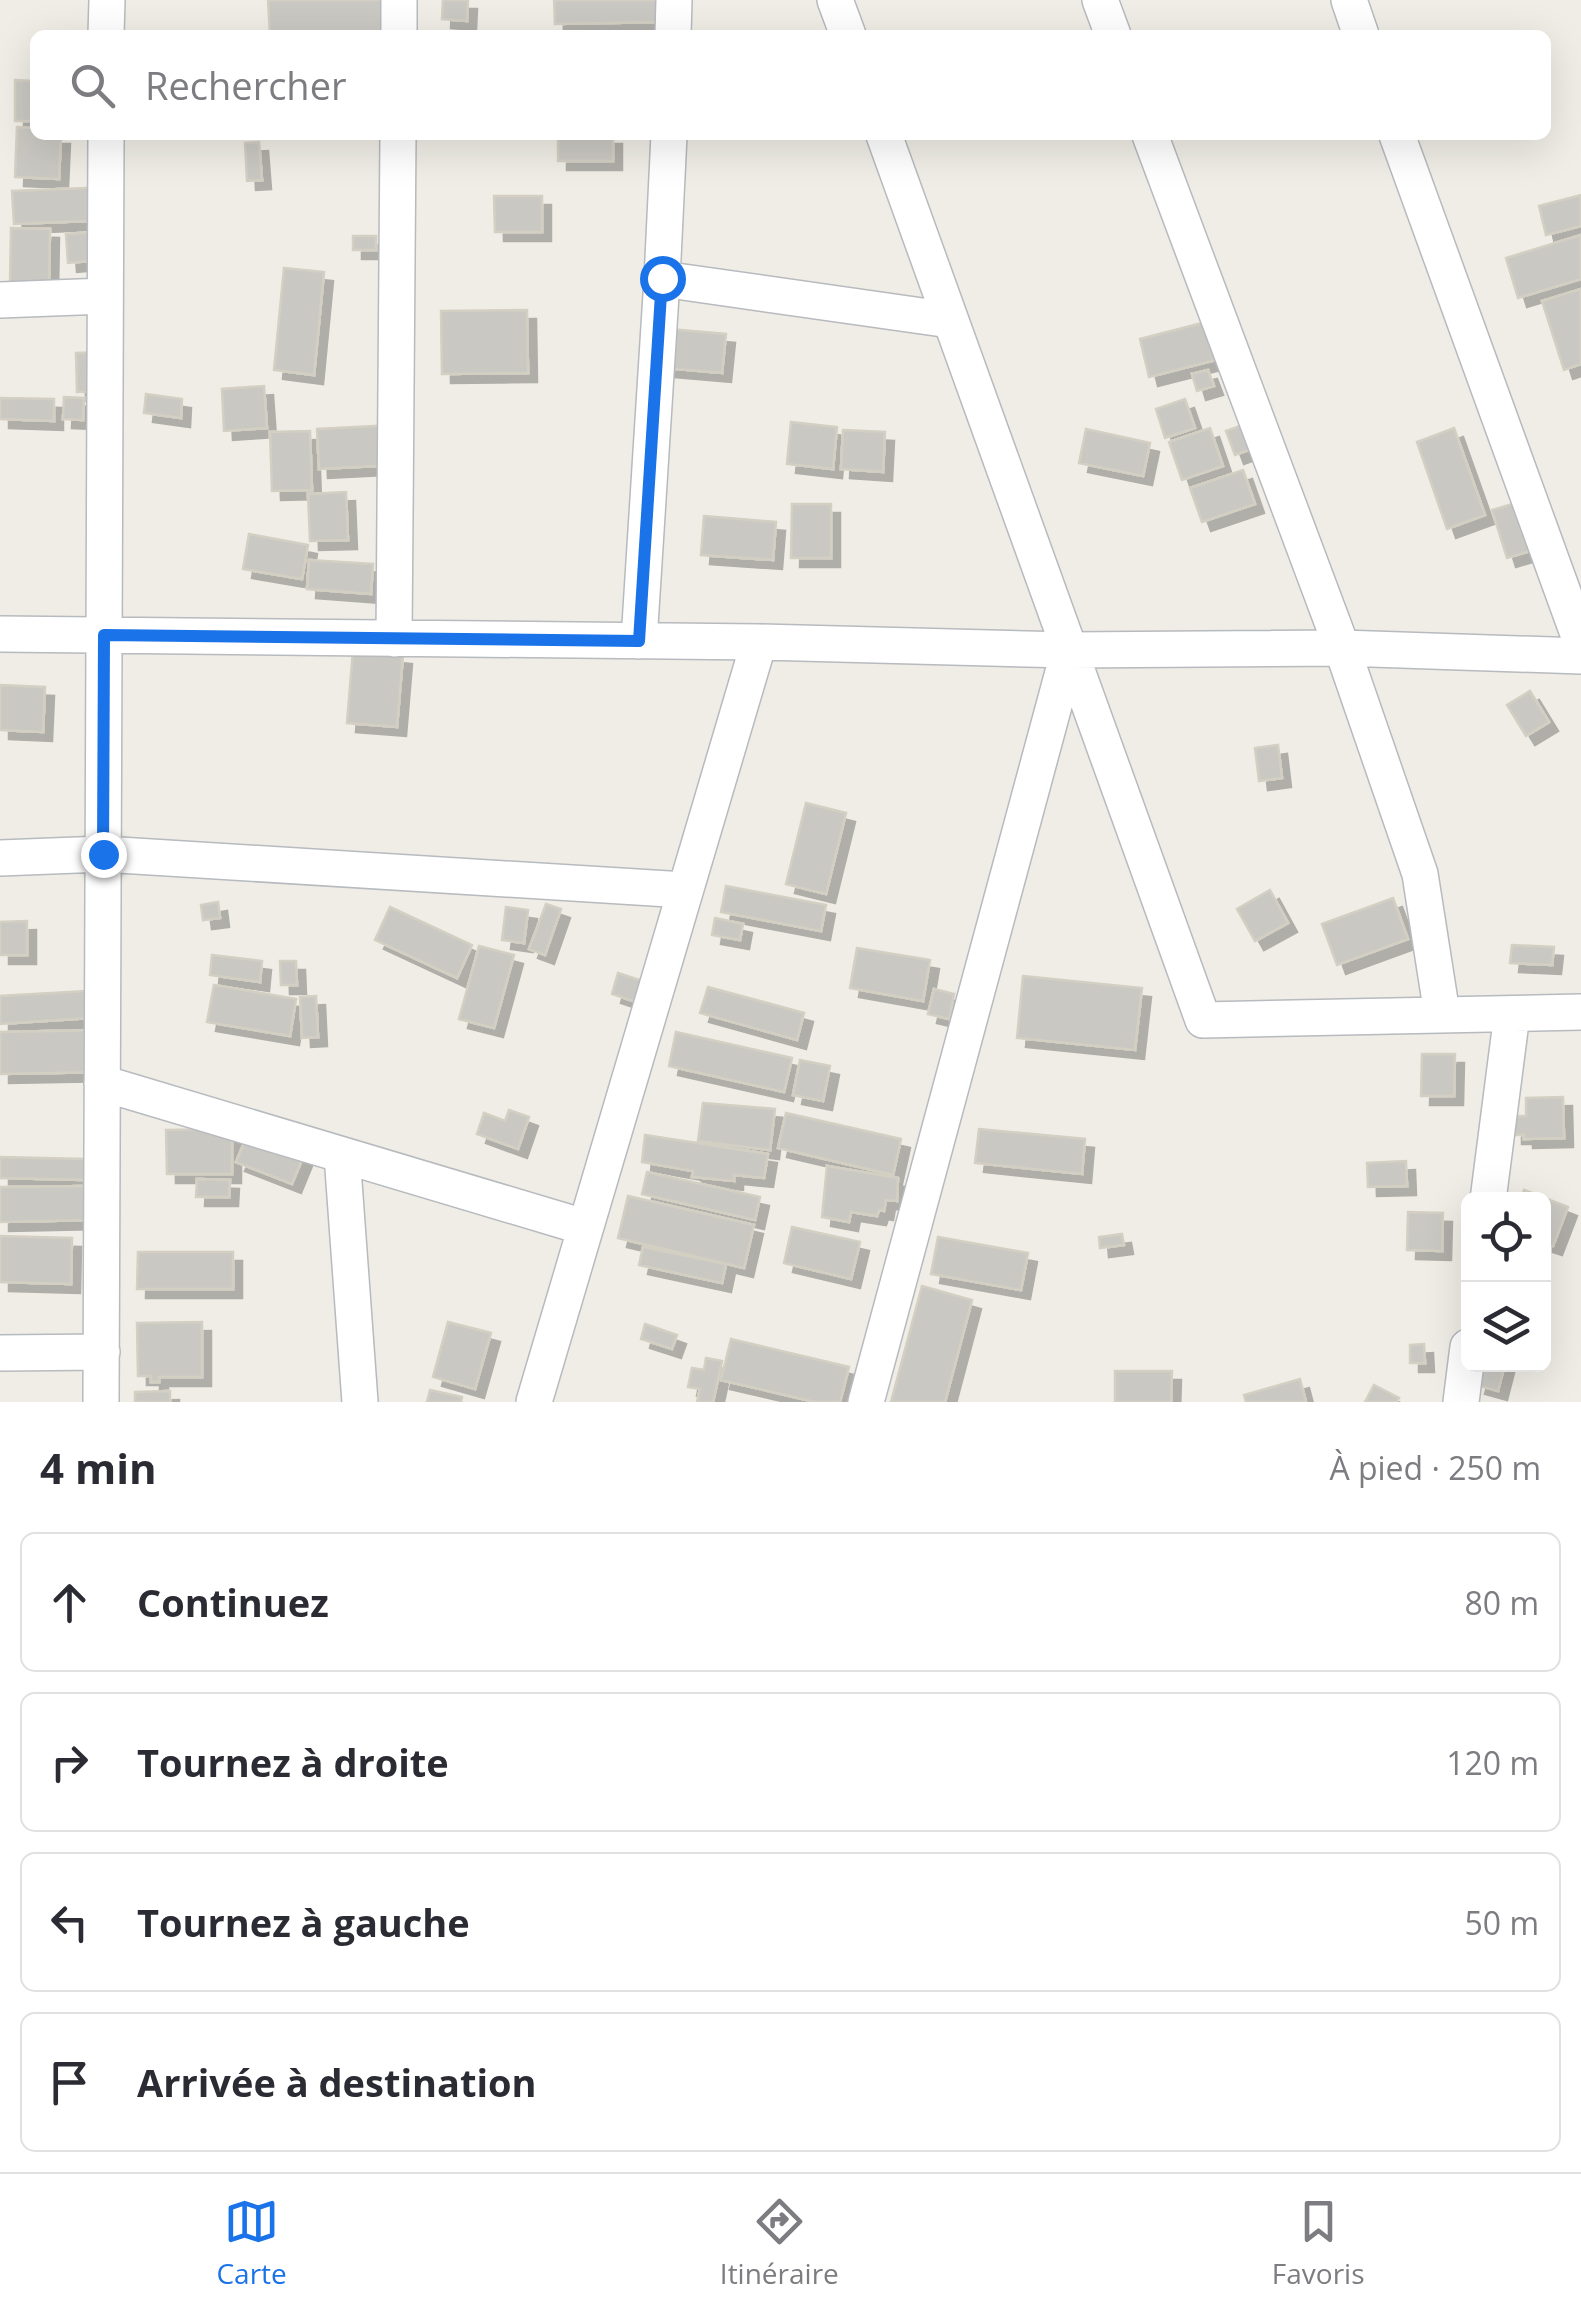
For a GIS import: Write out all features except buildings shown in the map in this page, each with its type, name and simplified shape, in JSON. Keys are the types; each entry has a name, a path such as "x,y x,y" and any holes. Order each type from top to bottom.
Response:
{"street":[{"path":"106,0 106,30"},
{"path":"399,0 399,30"},
{"path":"673,30 674,0"},
{"path":"835,0 846,30"},
{"path":"1100,0 1111,30"},
{"path":"1348,0 1359,30"},
{"path":"102,1402 106,140"},
{"path":"394,640 398,140"},
{"path":"639,641 668,140"},
{"path":"886,140 1203,1020 1581,1012"},
{"path":"1152,140 1342,648 1420,874 1442,1014"},
{"path":"1400,140 1581,642"},
{"path":"662,278 950,320"},
{"path":"0,300 105,296"},
{"path":"0,634 759,642 1070,650 1342,648 1581,656"},
{"path":"534,1402 759,642"},
{"path":"866,1402 1070,650"},
{"path":"0,858 103,854 685,890"},
{"path":"1489,1192 1512,1014"},
{"path":"102,1084 584,1227"},
{"path":"342,1156 360,1402"},
{"path":"0,1353 102,1352"},
{"path":"1461,1402 1465,1372"}],"route":[{"path":"103,854 104,635 639,641 662,278"}]}
